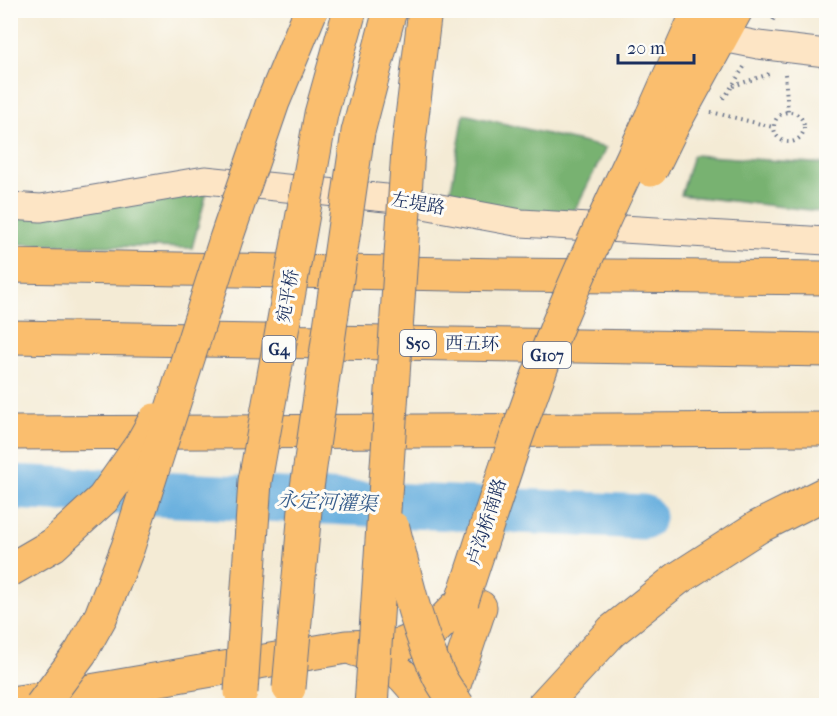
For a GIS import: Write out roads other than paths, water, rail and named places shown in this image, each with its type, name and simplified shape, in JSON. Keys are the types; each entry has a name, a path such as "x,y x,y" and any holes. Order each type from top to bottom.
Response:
{"highway":[{"path":"64,702 81,652 101,616 128,547 273,102 311,10"},
{"name":"宛平桥","path":"241,699 255,481 321,114 350,10"},
{"path":"288,697 307,488 358,132 390,10"},
{"path":"371,705 408,150 425,10"},
{"name":"卢沟桥南路","path":"662,120 694,21"},
{"name":"卢沟桥南路","path":"447,705 509,457 556,329 603,221 662,120 729,24"},
{"path":"10,266 826,278"},
{"name":"西五环","path":"10,337 826,350"},
{"path":"10,570 54,545 103,499 141,445 186,364"},
{"path":"10,433 605,432 826,429"},
{"path":"543,705 612,631 677,579 758,526 826,493"},
{"path":"385,499 420,630 439,676 458,705"},
{"name":"卢沟桥南路","path":"10,703 64,702 346,647 401,645 433,631 471,604"},
{"path":"346,647 381,658 402,675 426,705"}],"main road":[{"path":"694,21 729,24 758,45 826,53"},
{"name":"左堤路","path":"10,206 40,208 205,180 386,198 521,223 826,241"}],"waterway":[{"name":"永定河灌渠","path":"10,487 643,517"}]}
